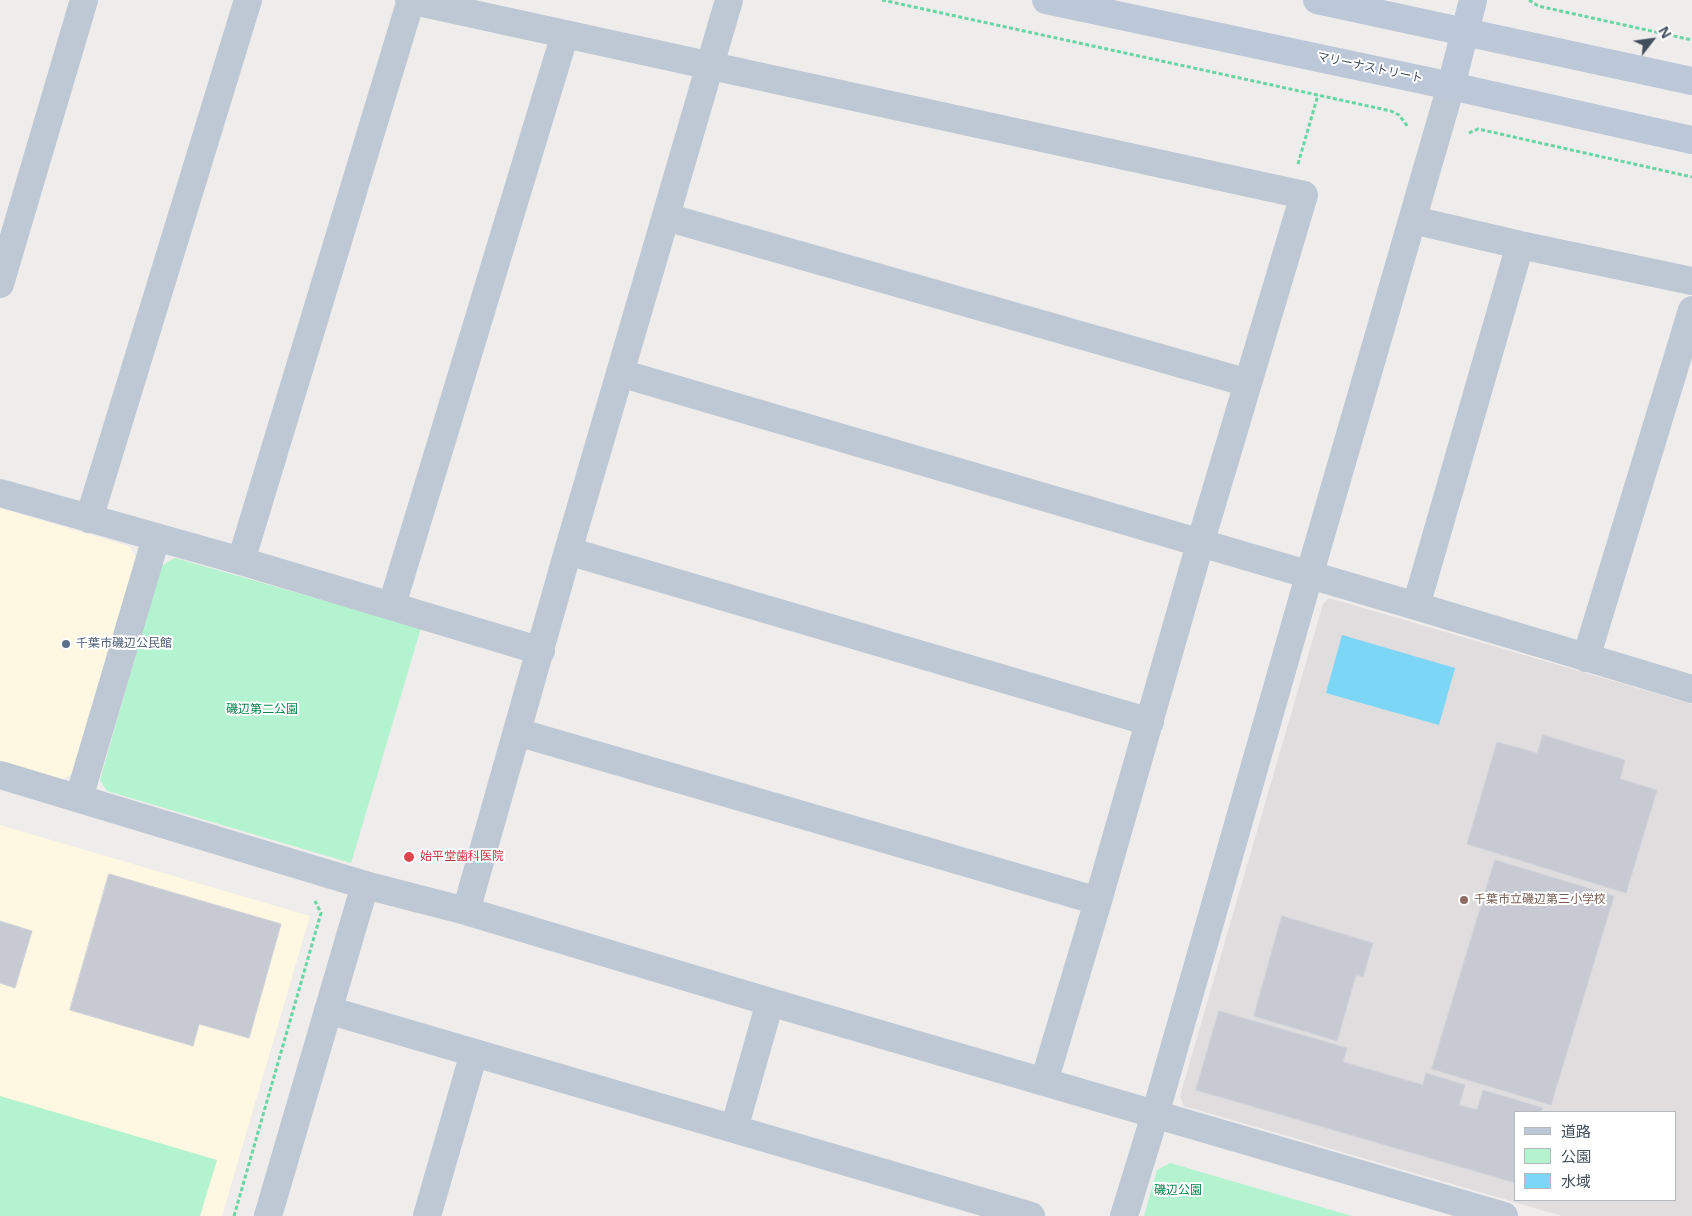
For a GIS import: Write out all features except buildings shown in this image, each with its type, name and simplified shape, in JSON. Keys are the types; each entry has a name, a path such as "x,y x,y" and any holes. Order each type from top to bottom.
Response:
{"street":[{"path":"0,284 84,0"},
{"path":"88,518 248,0"},
{"path":"242,561 410,0 1304,195 1200,544 1150,722 1044,1082"},
{"path":"466,911 568,550 729,0"},
{"name":"マリーナストリート","path":"1046,0 1451,86 1692,140"},
{"path":"1316,0 1692,81"},
{"path":"1124,1216 1413,220 1466,32 1473,0"},
{"path":"392,605 565,34"},
{"path":"666,217 1248,383"},
{"path":"1413,220 1520,245 1692,281"},
{"path":"1416,606 1520,245"},
{"path":"1586,658 1692,310"},
{"path":"620,373 1416,606 1692,689"},
{"path":"0,493 242,561 541,650"},
{"path":"79,798 156,538"},
{"path":"568,550 1150,722"},
{"path":"517,732 1098,901"},
{"path":"0,775 365,885 466,911 770,1002 1504,1216"},
{"path":"268,1216 365,885"},
{"path":"734,1130 770,1002"},
{"path":"328,1010 1025,1215"},
{"path":"427,1216 474,1053"}],"path":[{"path":"1529,0 1538,6 1692,40"},
{"path":"1291,192 1318,95"},
{"path":"1463,136 1478,129 1692,177"},
{"path":"234,1216 321,913 315,902 306,899"}],"shaded area":[{"path":"0,508 129,546 137,559 75,772 62,780 0,763"},
{"name":"千葉市立磯辺第三小学校","path":"1329,598 1692,704 1692,1216 1562,1216 1184,1106 1180,1096 1323,604"},
{"path":"0,825 310,916 222,1216 0,1216"}],"green space":[{"name":"磯辺第二公園","path":"175,558 421,628 351,863 107,791 100,780 161,566"},
{"path":"0,1096 217,1160 200,1216 0,1216"},
{"name":"磯辺公園","path":"1170,1163 1352,1216 1144,1216 1157,1170"}],"water":[{"path":"1342,635 1455,668 1439,725 1326,693"}],"place":[{"name":"千葉市磯辺公民館","path":"66,644"},
{"name":"始平堂歯科医院","path":"409,857"},
{"name":"千葉市立磯辺第三小学校","path":"1464,900"}]}
